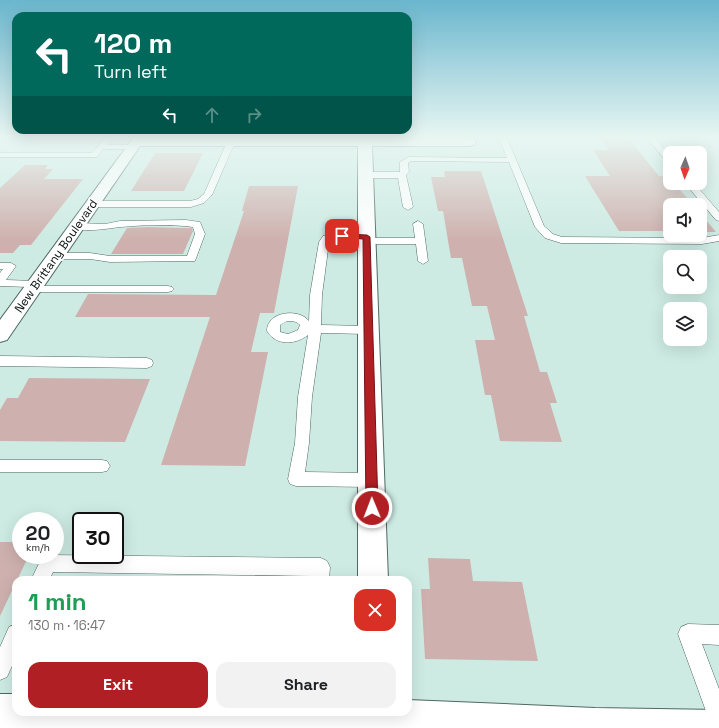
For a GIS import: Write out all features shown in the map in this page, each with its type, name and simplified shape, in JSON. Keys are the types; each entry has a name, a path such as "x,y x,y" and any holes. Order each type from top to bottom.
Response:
{"street":[{"name":"New Brittany Boulevard","path":"0,335 115,172"},
{"path":"366,172 373,576"},
{"path":"0,712 12,712"},
{"path":"158,716 376,719 595,726 719,728"}],"lane":[{"path":"92,204 191,204 201,201 208,195 218,172"},
{"path":"366,175 402,175 405,172"},
{"path":"517,172 540,227 549,236 561,240 702,241 719,238"},
{"path":"402,175 408,208"},
{"path":"695,190 719,218"},
{"path":"56,256 90,256 110,259 191,259 200,234 197,224 186,223 120,224 105,227 77,226"},
{"path":"418,224 422,261"},
{"path":"371,480 296,479 302,443 311,329 324,242 327,238 342,236 367,239 420,241"},
{"path":"0,266 11,266 0,282 34,287 168,289"},
{"path":"311,329 368,330"},
{"path":"0,362 147,363"},
{"path":"0,466 102,466"},
{"path":"42,576 48,563 322,567 321,576"},
{"path":"719,635 688,634 719,717"},
{"path":"0,670 12,643"},
{"path":"56,728 60,716"}],"building":[{"path":"17,172 50,172 44,179 83,179 31,245 20,245 13,253 0,253 0,188"},
{"path":"143,172 194,172 184,191 131,191"},
{"path":"444,172 481,172 528,316 524,316 540,372 547,372 557,403 550,403 562,442 500,441 491,395 485,395 475,340 495,340 487,306 472,306 462,258 451,258 443,211 438,211 431,177 445,177"},
{"path":"607,172 656,172 659,176 663,176 663,190 680,190 687,198 663,198 663,231 619,231 585,176 610,176"},
{"path":"249,186 298,186 274,313 260,313 251,352 268,352 245,466 161,465 210,317 75,317 88,294 216,295 244,211 242,211"},
{"path":"707,221 716,232 707,232"},
{"path":"127,228 192,228 193,231 183,254 111,254"},
{"path":"29,378 150,379 125,442 0,441 0,410 7,398 18,398"},
{"path":"0,542 12,542 12,564 25,564 19,576 12,576 12,591 0,616"},
{"path":"428,558 470,559 473,581 522,582 538,661 425,659 421,589 430,589"}],"route":[{"path":"342,236 367,237 372,508"}]}
